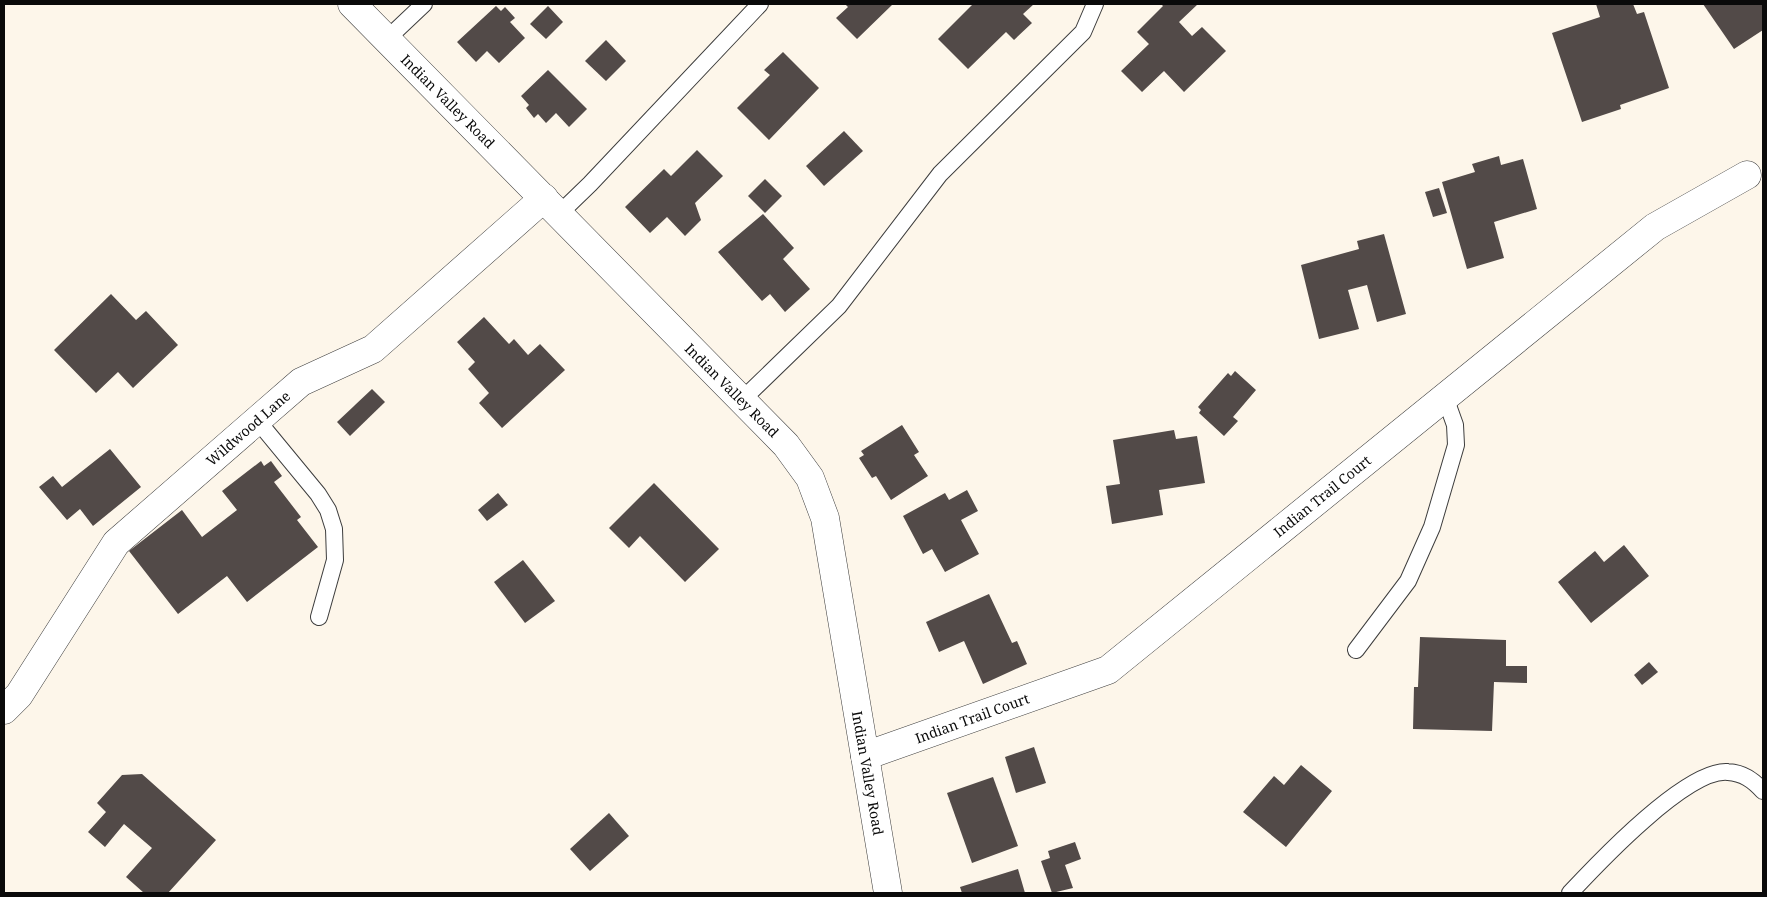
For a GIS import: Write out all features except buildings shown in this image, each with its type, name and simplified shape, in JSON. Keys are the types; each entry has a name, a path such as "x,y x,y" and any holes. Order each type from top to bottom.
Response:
{"street":[{"name":"Indian Valley Road","path":"352,4 786,445 810,478 825,518 865,756 883,890"},
{"name":"Indian Trail Court","path":"865,756 1108,670 1655,227 1747,175"},
{"name":"Wildwood Lane","path":"4,710 19,695 116,543 301,382 373,350 552,206"}],"lane":[{"path":"387,39 424,4"},
{"path":"552,206 604,170 760,4"},
{"path":"742,400 839,306 940,174 1083,32 1095,4"},
{"path":"1356,650 1408,581 1432,527 1456,445 1455,425 1445,397"},
{"path":"258,420 318,494 328,510 334,528 335,560 319,617"},
{"path":"1570,893 1604,856 1672,795 1709,776 1726,771 1752,778 1763,791"}]}
